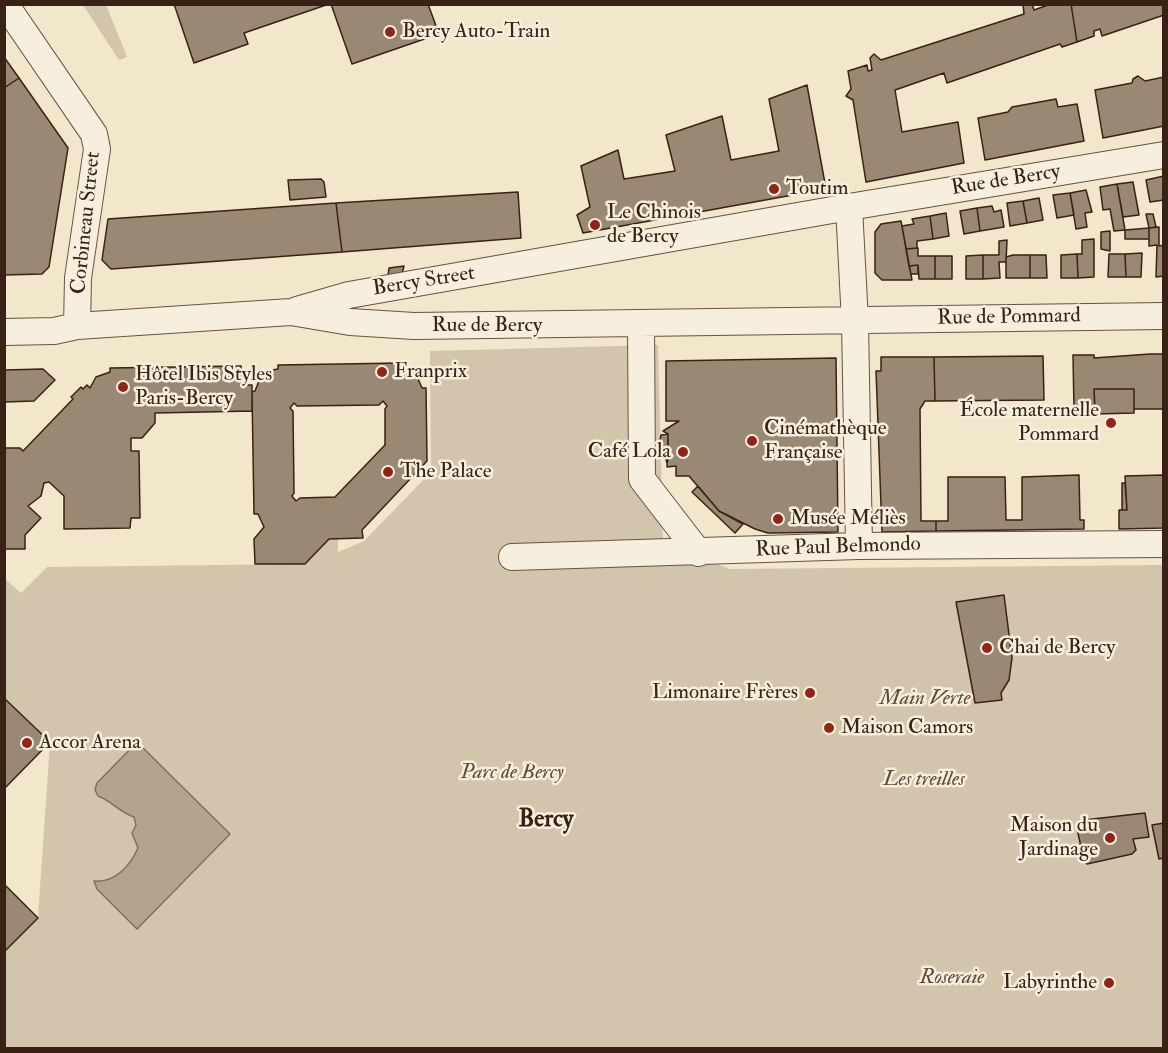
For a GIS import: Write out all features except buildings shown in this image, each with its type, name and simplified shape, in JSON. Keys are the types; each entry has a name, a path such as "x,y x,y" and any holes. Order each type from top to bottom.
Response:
{"street":[{"name":"Corbineau Street","path":"4,4 94,134 98,149 78,278 77,326"},
{"name":"Rue de Bercy","path":"849,207 1164,155"},
{"name":"Bercy Street","path":"291,312 349,294 849,207"},
{"path":"849,207 855,322 859,546"},
{"name":"Rue de Bercy","path":"4,332 54,331 77,326 291,312 350,322 414,326 855,322"},
{"name":"Rue de Pommard","path":"855,322 1164,316"},
{"path":"641,323 642,479 699,553"},
{"name":"Rue Paul Belmondo","path":"512,557 699,553 859,546 1164,543"}],"green space":[{"path":"83,5 106,5 127,57 119,60"},
{"name":"Parc de Bercy","path":"658,345 663,541 729,569 1163,565 1163,1048 5,1048 5,952 38,917 50,742 5,698 4,578 21,593 47,567 305,564 329,539 338,538 338,552 364,541 431,472 430,351"}],"shaded area":[{"path":"137,742 230,834 137,929 97,889 94,881 109,879 121,872 131,861 138,848 132,833 136,825 134,817 98,796 95,790 97,783"}],"place":[{"name":"Bercy Auto-Train","path":"390,32"},
{"name":"Toutim","path":"774,189"},
{"name":"Le Chinois de Bercy","path":"595,225"},
{"name":"Franprix","path":"382,372"},
{"name":"Hôtel Ibis Styles Paris-Bercy","path":"123,387"},
{"name":"École maternelle Pommard","path":"1111,423"},
{"name":"Cinémathèque Française","path":"752,441"},
{"name":"Café Lola","path":"683,452"},
{"name":"The Palace","path":"388,472"},
{"name":"Musée Méliès","path":"778,519"},
{"name":"Chai de Bercy","path":"987,648"},
{"name":"Limonaire Frères","path":"810,693"},
{"name":"Maison Camors","path":"829,728"},
{"name":"Accor Arena","path":"27,743"},
{"name":"Maison du Jardinage","path":"1110,838"},
{"name":"Labyrinthe","path":"1109,983"}],"district":[{"name":"Bercy","path":"546,821"}],"park label":[{"name":"Main Verte","path":"925,699"},
{"name":"Les treilles","path":"924,780"},
{"name":"Roseraie","path":"952,978"}]}
